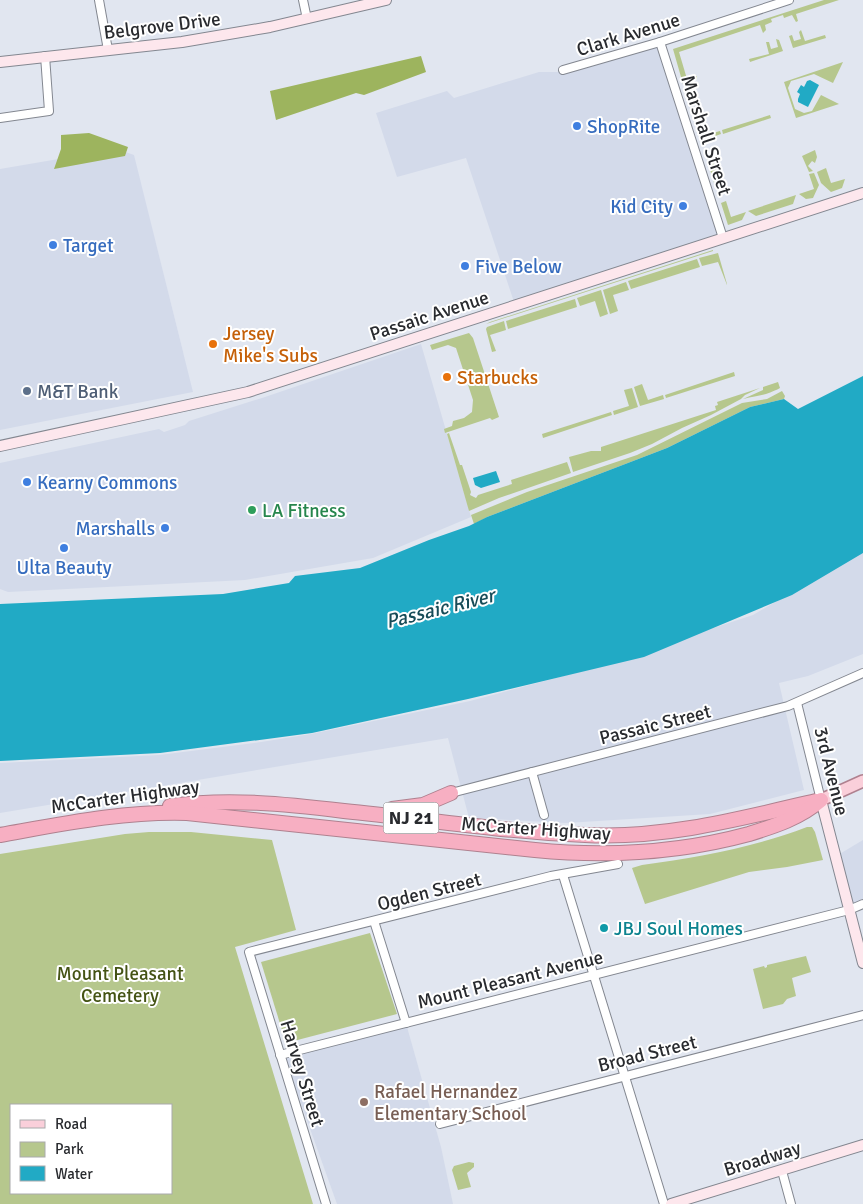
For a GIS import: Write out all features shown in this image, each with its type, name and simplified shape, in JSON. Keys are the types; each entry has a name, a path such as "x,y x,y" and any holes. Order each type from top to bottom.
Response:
{"highway":[{"path":"338,810 410,808 428,804 450,793"},
{"name":"McCarter Highway","path":"0,834 196,803 263,802 538,832 612,836 702,828 821,800"},
{"name":"McCarter Highway","path":"0,834 92,819 139,814 187,813 536,850 613,854 688,847 739,837 792,820 821,800"}],"main road":[{"name":"Belgrove Drive","path":"0,62 182,42 270,27 386,0"},
{"name":"Passaic Avenue","path":"0,446 248,392 863,193"},
{"name":"McCarter Highway","path":"821,800 863,781"},
{"name":"3rd Avenue","path":"821,800 863,963"},
{"name":"Broadway","path":"671,1204 863,1145"}],"street":[{"path":"99,0 108,50"},
{"path":"303,0 307,19"},
{"name":"Clark Avenue","path":"563,70 660,42 789,0"},
{"name":"Marshall Street","path":"660,42 723,238"},
{"path":"0,118 49,111 44,56"},
{"name":"Passaic Street","path":"450,793 797,704 863,673"},
{"name":"3rd Avenue","path":"797,704 821,800"},
{"path":"532,772 544,815"},
{"name":"Ogden Street","path":"249,952 551,876 618,864"},
{"path":"563,875 664,1204"},
{"name":"Mount Pleasant Avenue","path":"280,1054 849,910 863,904"},
{"path":"374,921 406,1022"},
{"name":"Harvey Street","path":"249,952 326,1204"},
{"name":"Broad Street","path":"440,1124 863,1015"},
{"path":"782,1171 790,1204"}],"shaded area":[{"path":"661,40 725,236 515,305 466,158 397,177 376,113 447,91 454,98 539,72 563,72"},
{"path":"117,149 134,155 193,392 0,430 0,169"},
{"path":"421,344 471,517 373,558 245,580 8,592 0,589 0,463 159,429 164,432 185,425 189,421"},
{"path":"863,551 863,654 808,676 779,683 804,790 710,814 566,823 469,818 448,738 0,813 0,763 159,755 261,742 311,734 470,701 582,671 753,615"},
{"path":"863,840 863,901 852,906 838,855"},
{"name":"Rafael Hernandez Elementary School","path":"407,1027 441,1147 453,1204 337,1204 284,1056"}],"green space":[{"path":"824,0 839,0 796,14 798,21 796,22 792,15 784,18 783,15 771,19 772,22 765,25 766,30 763,33 760,25 679,52 687,79 697,76 697,79 683,84 673,49"},
{"path":"801,30 805,41 825,35 826,38 793,48 789,36 792,35 794,41 801,39 799,32"},
{"path":"776,39 779,40 783,51 750,62 749,59 769,54 766,42 769,42 771,49 778,47"},
{"path":"421,56 426,72 364,95 356,93 276,120 270,91"},
{"path":"843,62 833,83 814,74 791,81 788,88 795,109 804,113 812,111 821,95 839,104 796,118 784,82"},
{"path":"770,115 771,118 723,134 722,130"},
{"path":"700,120 706,135 720,131 721,134 701,141 695,122"},
{"path":"89,133 128,147 125,156 54,169 61,149 61,135"},
{"path":"815,150 817,157 815,163 812,161 808,166 813,171 809,172 802,156"},
{"path":"710,158 722,187 716,189 707,160"},
{"path":"826,168 831,183 845,179 842,188 831,192 821,183 817,172"},
{"path":"814,173 819,185 813,198 806,199 799,194 814,189 809,174"},
{"path":"796,195 793,204 756,216 748,211"},
{"path":"726,201 731,217 746,212 742,220 728,225 721,203"},
{"path":"713,251 486,324 490,322"},
{"path":"718,253 727,285 718,262 702,266 699,258"},
{"path":"697,259 700,267 631,289 628,281"},
{"path":"626,282 629,290 613,295 618,311 610,314 603,290"},
{"path":"601,290 608,314 600,317 595,301 580,306 577,298"},
{"path":"575,299 577,307 508,329 506,321"},
{"path":"504,321 506,330 490,335 496,351 492,352 486,329"},
{"path":"469,333 473,338 499,417 492,420 490,418 445,433 444,429 452,426 453,421 464,418 472,412 473,400 456,348 448,345 432,350 430,345"},
{"path":"734,372 735,376 666,398 665,395"},
{"path":"778,382 780,388 775,391 743,399 763,390 763,387"},
{"path":"642,384 648,400 663,395 664,399 640,406 634,387"},
{"path":"632,388 638,407 614,415 613,411 629,406 624,390"},
{"path":"760,388 652,444 573,472 569,457 591,451 601,451 601,447 716,410 717,402"},
{"path":"782,391 785,396 784,399 750,407 667,448 487,517 474,524 471,515 527,492 637,455 742,403 767,399"},
{"path":"611,412 612,415 543,438 542,434"},
{"path":"449,433 460,465 462,465 471,492 470,495 476,498 478,495 512,484 511,480 567,462 571,473 499,498 469,511 447,434"},
{"path":"812,827 815,832 823,860 749,872 645,904 632,868 746,846"},
{"name":"Mount Pleasant Cemetery","path":"149,832 191,832 272,840 296,930 235,947 313,1204 0,1204 0,854 125,834"},
{"path":"370,933 397,1014 286,1043 261,962"},
{"path":"806,956 811,972 792,978 796,996 787,999 783,1004 763,1009 753,969 764,966 765,968 767,965"},
{"path":"469,1162 474,1163 474,1167 467,1173 471,1187 458,1190 452,1170 454,1166"}],"water":[{"path":"810,80 819,85 808,107 798,102 800,94 797,92 801,85 804,87 807,81"},
{"name":"Passaic River","path":"863,376 863,553 792,595 644,657 468,699 312,733 160,753 0,761 0,604 223,594 289,583 295,576 360,568 667,448 750,407 784,399 798,409"},
{"path":"496,471 500,482 481,488 475,485 473,478"}],"place":[{"name":"ShopRite","path":"577,126"},
{"name":"Kid City","path":"683,206"},
{"name":"Target","path":"53,245"},
{"name":"Five Below","path":"465,266"},
{"name":"Jersey Mike's Subs","path":"213,344"},
{"name":"Starbucks","path":"447,377"},
{"name":"M&T Bank","path":"27,391"},
{"name":"Kearny Commons","path":"27,482"},
{"name":"LA Fitness","path":"252,510"},
{"name":"Marshalls","path":"165,528"},
{"name":"Ulta Beauty","path":"64,548"},
{"name":"JBJ Soul Homes","path":"604,928"},
{"name":"Rafael Hernandez Elementary School","path":"364,1102"}]}
